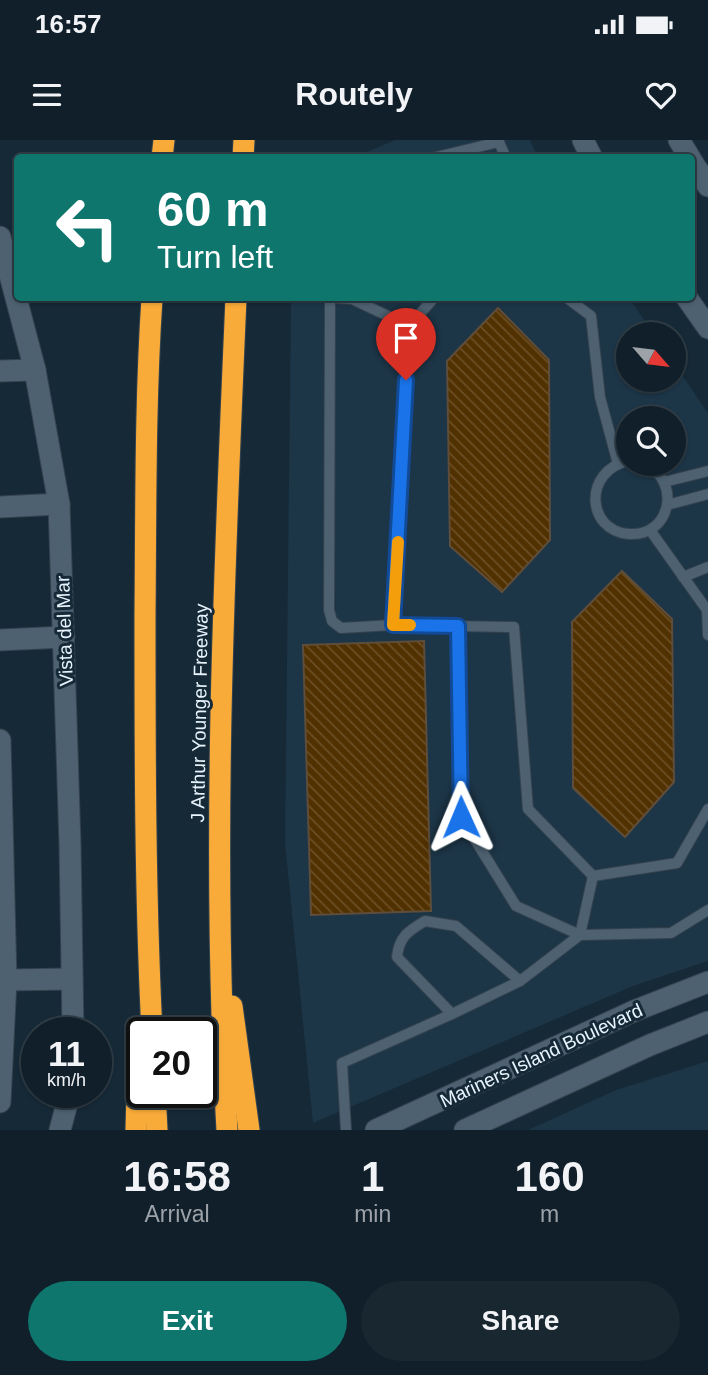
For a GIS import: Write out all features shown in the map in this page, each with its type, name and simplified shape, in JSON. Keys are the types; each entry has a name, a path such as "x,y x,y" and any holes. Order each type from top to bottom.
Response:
{"highway":[{"path":"151,1017 145,715 149,341 152,301"},
{"name":"J Arthur Younger Freeway","path":"227,1130 219,903 220,696 236,301"},
{"path":"219,903 249,1130"},
{"path":"145,1017 150,993"},
{"path":"136,1130 137,1108"},
{"path":"156,1108 157,1130"}],"street":[{"path":"695,165 708,186"},
{"name":"Vista del Mar","path":"0,237 14,290"},
{"name":"Vista del Mar","path":"17,301 35,370 59,504 73,1017"},
{"path":"689,301 708,328"},
{"path":"0,371 35,370"},
{"path":"0,508 59,504"},
{"path":"0,640 64,637"},
{"path":"0,740 6,980 0,1102"},
{"path":"6,980 72,979"},
{"name":"Mariners Island Boulevard","path":"376,1130 634,1012 708,982"},
{"name":"Mariners Island Boulevard","path":"465,1130 650,1045 708,1022"},
{"path":"60,1130 66,1108"}],"lane":[{"path":"448,154 498,141"},
{"path":"330,301 329,610 332,621 341,628 393,625 514,627 528,809 593,876"},
{"path":"359,301 409,326"},
{"path":"393,625 409,326 431,301"},
{"path":"571,301 591,316 600,397 616,442"},
{"path":"616,466 607,470 600,479 595,502 598,514 605,524 626,534 639,534 650,530 659,522 667,505 667,487 660,476"},
{"path":"664,482 708,471"},
{"path":"667,505 708,494"},
{"path":"650,530 707,610 708,635"},
{"path":"683,577 708,567"},
{"path":"458,626 461,817 516,906 580,935 671,933 708,910"},
{"path":"593,876 677,863 708,809"},
{"path":"346,1130 342,1063 520,981 580,935 593,876"},
{"path":"452,1014 397,957 398,942 408,931 425,921 456,926 520,981"}],"shaded area":[{"path":"395,140 530,140 537,154 362,154"},
{"path":"291,301 631,301 646,322 616,322 616,392 686,392 686,381 708,413 708,961 633,986 313,1123 285,843"},
{"path":"708,1061 708,1130 528,1130 616,1090"}],"building":[{"path":"498,308 549,360 550,540 502,592 450,546 447,361"},
{"path":"622,571 672,619 674,782 625,837 573,788 572,622"},
{"path":"424,641 431,911 311,915 303,645"}],"slow traffic":[{"path":"398,542 393,625 410,625"}],"route":[{"path":"406,380 393,625 458,626 461,817"}]}
